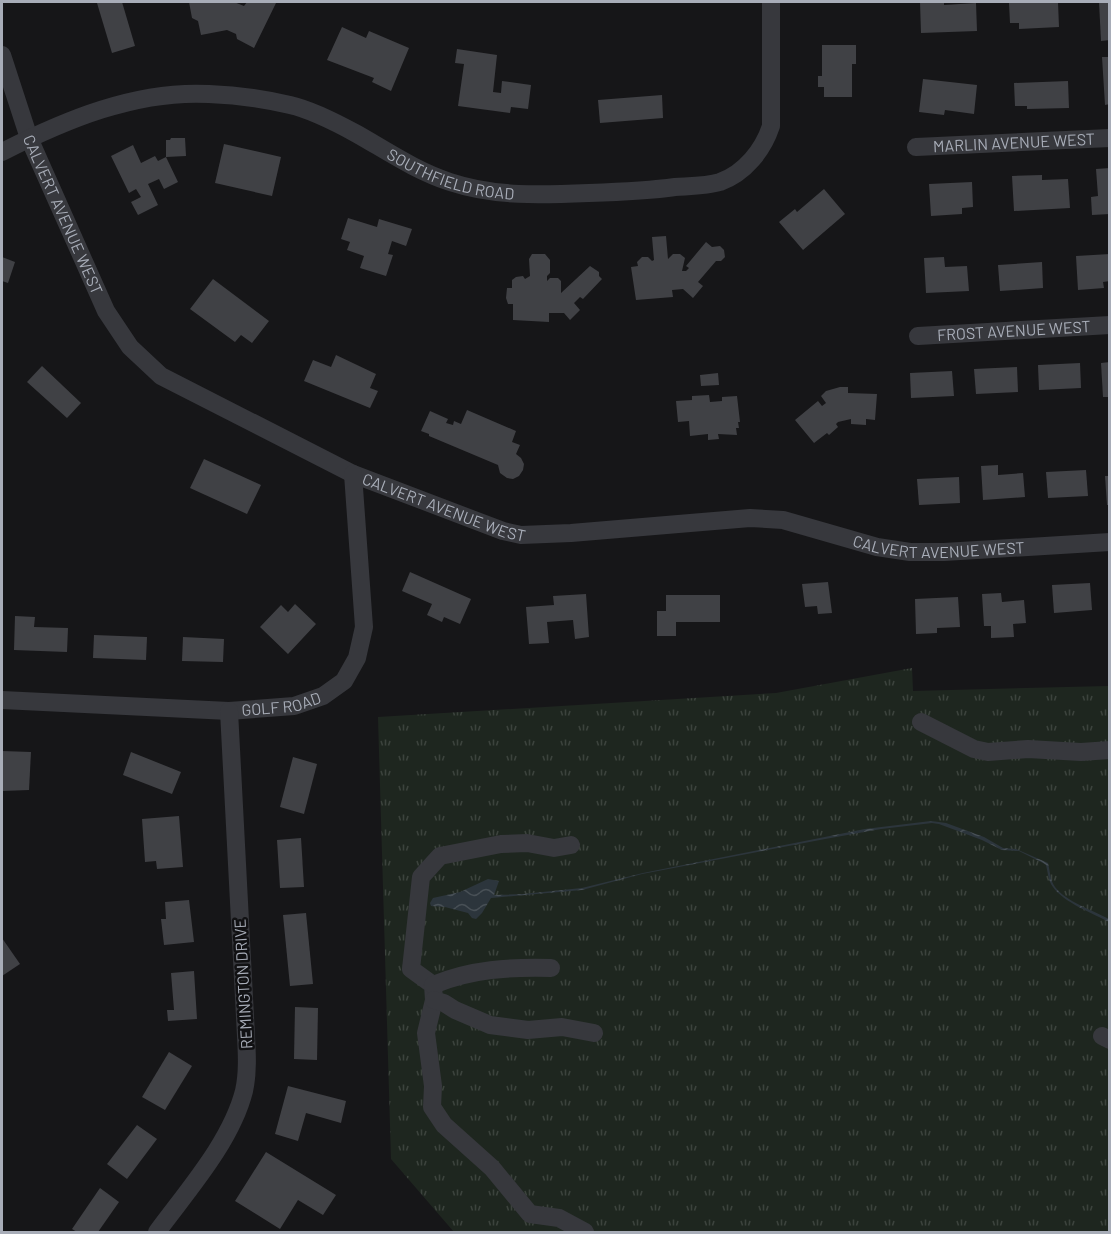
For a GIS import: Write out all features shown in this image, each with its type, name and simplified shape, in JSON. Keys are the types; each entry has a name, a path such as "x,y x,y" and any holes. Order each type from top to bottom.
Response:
{"street":[{"name":"SOUTHFIELD ROAD","path":"2,152 94,111 151,98 209,94 292,105 357,134 409,164 450,182 496,193 530,196 632,191 720,182 738,172 754,157 766,141 771,126 771,2"},
{"name":"CALVERT AVENUE WEST","path":"2,55 30,138 106,310 130,347 161,376 353,474 483,524 521,535 750,518 783,520 877,547 910,552 1110,542"},
{"name":"MARLIN AVENUE WEST","path":"916,147 1110,138"},
{"name":"FROST AVENUE WEST","path":"918,336 1110,325"},
{"name":"GOLF ROAD","path":"2,700 229,711 294,706 324,696 344,681 357,658 364,627 353,474"},
{"name":"REMINGTON DRIVE","path":"157,1233 217,1148 233,1120 245,1082 246,1035 229,711"},
{"path":"921,722 974,749 988,752 1028,749 1081,752 1110,750"},
{"path":"571,844 554,848 527,843 501,844 440,856 421,877 411,969 444,1003 490,1025 528,1030 562,1027 594,1033"},
{"path":"551,968 488,969 454,977 434,993 426,1033 433,1086 432,1107 444,1125 492,1168 530,1214 559,1218 585,1233"}],"green space":[{"path":"912,668 913,691 1109,686 1109,1232 454,1232 391,1159 378,717 776,693"}],"water":[{"path":"931,821 946,823 984,837 1003,848 1016,849 1048,863 1052,881 1060,892 1109,919 1109,922 1064,898 1051,885 1046,865 1043,863 1019,851 1002,850 982,840 932,823 881,829 642,874 582,890 491,898 476,919 468,913 431,906 430,903 433,898 460,892 488,879 499,881 494,895 582,888 643,873 865,829"}],"building":[{"path":"122,2 135,46 112,53 97,3"},
{"path":"189,2 234,2 244,6 247,2 276,3 254,48 237,39 236,34 227,30 201,35 198,21 192,18"},
{"path":"920,2 944,2 944,5 976,3 977,31 921,33"},
{"path":"1058,2 1059,27 1019,29 1019,23 1010,23 1009,3"},
{"path":"1099,2 1110,2 1110,40 1101,41"},
{"path":"342,27 366,38 369,31 409,48 391,91 372,82 374,78 327,60"},
{"path":"822,45 856,45 856,64 852,64 852,97 824,97 824,87 818,87 818,76 822,76"},
{"path":"457,49 497,55 493,92 501,93 502,81 531,85 528,109 511,107 510,113 458,106 464,64 455,63"},
{"path":"1102,57 1110,57 1110,104 1105,105"},
{"path":"923,79 977,85 974,114 945,110 944,115 919,112"},
{"path":"1068,81 1069,108 1027,109 1027,106 1015,106 1014,83"},
{"path":"662,95 663,118 600,123 598,100"},
{"path":"185,138 186,156 166,157 166,140"},
{"path":"224,144 281,157 272,196 215,183"},
{"path":"133,145 141,163 155,156 158,161 166,157 178,182 164,189 159,179 148,184 158,205 138,215 131,202 141,197 136,189 129,193 111,156"},
{"path":"1110,168 1110,214 1092,215 1091,197 1098,196 1096,169"},
{"path":"1042,175 1042,180 1068,179 1070,208 1014,211 1012,176"},
{"path":"972,182 973,207 962,208 962,214 931,216 929,184"},
{"path":"824,189 845,214 803,250 779,222 795,209 797,212"},
{"path":"348,218 377,227 379,219 412,229 406,246 392,241 388,254 393,255 386,276 360,268 364,256 347,250 350,242 341,239"},
{"path":"666,236 668,259 673,254 680,254 685,258 682,271 689,268 686,266 706,242 712,247 720,246 724,250 725,257 721,261 716,261 698,282 703,286 693,298 683,289 672,290 673,297 636,300 631,267 638,266 637,262 642,257 654,260 652,237"},
{"path":"532,254 545,254 550,260 550,273 547,281 550,278 558,278 561,281 561,293 590,266 599,272 602,279 583,299 580,297 574,303 580,310 570,320 564,313 549,313 549,322 513,320 513,304 508,304 507,288 512,288 512,280 516,277 523,276 525,279 530,276 529,259"},
{"path":"1110,254 1110,281 1103,282 1104,288 1078,290 1076,256"},
{"path":"2,257 15,262 8,283 2,281"},
{"path":"944,257 945,267 967,266 969,291 926,293 924,258"},
{"path":"1042,262 1043,288 1000,291 998,265"},
{"path":"213,279 269,321 252,343 241,335 235,342 190,309"},
{"path":"336,355 376,374 370,388 378,391 370,408 304,381 313,360 331,367"},
{"path":"1110,362 1110,397 1103,397 1101,363"},
{"path":"1080,363 1081,388 1039,390 1038,365"},
{"path":"42,366 81,403 67,418 27,382"},
{"path":"1017,367 1018,392 976,394 974,369"},
{"path":"952,371 954,396 911,398 910,373"},
{"path":"718,373 719,385 701,386 700,375"},
{"path":"848,387 848,393 877,394 875,420 866,419 866,425 851,424 851,419 838,422 836,424 838,427 829,435 827,433 814,443 795,420 818,401 822,406 826,403 821,396 826,391"},
{"path":"709,395 710,402 722,401 722,397 737,396 740,422 738,422 739,428 736,428 737,435 718,434 719,439 708,440 708,434 690,436 689,421 678,422 676,401 692,400 692,396"},
{"path":"467,410 516,431 512,442 520,445 516,454 524,464 519,476 513,479 507,478 500,473 498,465 421,431 430,411 448,419 446,423 453,425 454,421 461,424"},
{"path":"204,459 261,485 247,514 190,488"},
{"path":"998,465 998,475 1023,473 1025,497 983,500 981,466"},
{"path":"1086,470 1088,496 1048,498 1046,472"},
{"path":"1105,476 1110,476 1110,505 1107,505"},
{"path":"959,477 960,503 919,505 917,479"},
{"path":"410,572 471,599 460,624 444,617 442,622 427,615 432,604 402,591"},
{"path":"828,582 832,613 818,614 817,606 805,607 802,584"},
{"path":"1090,583 1092,610 1054,613 1052,585"},
{"path":"1001,593 1002,602 1024,600 1026,623 1013,624 1014,637 991,638 991,626 984,626 982,594"},
{"path":"586,594 589,637 575,639 573,620 547,622 549,643 529,644 526,607 554,605 553,596"},
{"path":"666,595 720,595 720,622 676,622 676,636 657,636 657,611 666,611"},
{"path":"958,597 960,627 937,628 937,633 916,634 915,599"},
{"path":"295,604 316,624 288,654 260,627 281,605 288,612"},
{"path":"15,616 35,617 34,627 68,628 67,652 14,650"},
{"path":"94,635 147,637 146,660 93,658"},
{"path":"183,637 224,639 223,662 182,661"},
{"path":"2,751 31,752 29,790 2,791"},
{"path":"131,752 181,772 172,794 123,775"},
{"path":"293,757 317,764 304,814 280,807"},
{"path":"179,816 183,867 157,869 156,861 145,862 142,819"},
{"path":"301,838 304,887 280,888 277,840"},
{"path":"189,900 194,942 164,945 161,919 166,919 165,902"},
{"path":"306,913 313,984 290,986 283,915"},
{"path":"2,938 20,964 2,976"},
{"path":"194,971 197,1019 168,1021 167,1010 174,1010 171,973"},
{"path":"295,1007 318,1008 317,1060 294,1059"},
{"path":"169,1052 192,1066 165,1110 142,1097"},
{"path":"288,1086 346,1101 341,1123 306,1113 298,1141 275,1134"},
{"path":"137,1125 157,1139 127,1179 107,1164"},
{"path":"266,1152 336,1195 323,1215 298,1200 280,1229 235,1201"},
{"path":"100,1188 119,1202 98,1232 77,1232 72,1229"}]}
